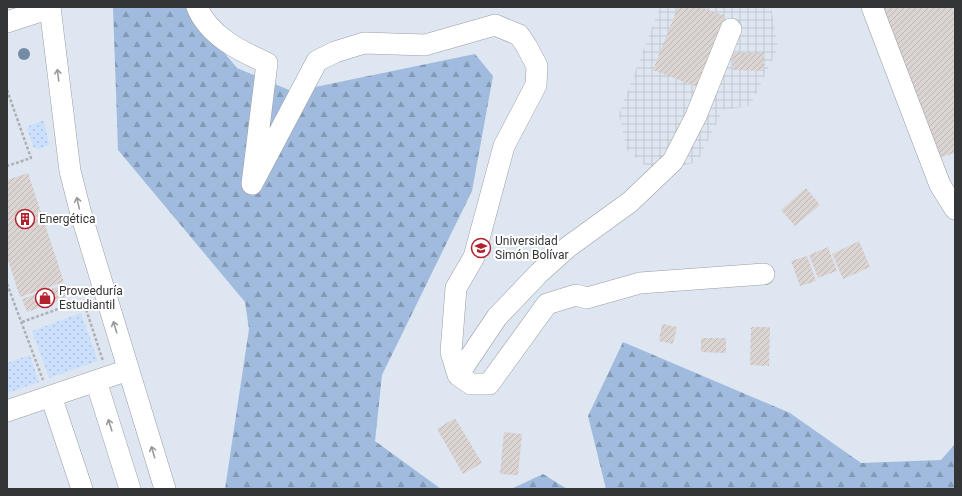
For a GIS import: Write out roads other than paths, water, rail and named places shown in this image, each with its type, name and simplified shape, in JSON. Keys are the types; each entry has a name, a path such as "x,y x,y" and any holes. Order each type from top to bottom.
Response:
{"lane":[{"path":"7,22 50,7 70,171 80,214 165,489"},
{"path":"197,7 212,30 242,52 267,63 252,184 317,60 364,43 425,45 495,25 518,35 527,47 536,66 536,85 504,146 474,256 456,288 451,352 458,375 471,384 489,384 547,304 576,295 587,298 640,283 764,274"},
{"path":"872,7 940,185 955,209"},
{"path":"458,375 497,316 539,273 568,247 630,202 673,161 696,116 731,29"},
{"path":"7,411 48,390 100,372 128,370"},
{"path":"100,372 130,489"},
{"path":"48,390 82,489"}],"place":[{"name":"Energética","path":"25,219"},
{"name":"Universidad Simón Bolívar","path":"481,248"},
{"name":"Proveeduría Estudiantil","path":"45,298"}]}
